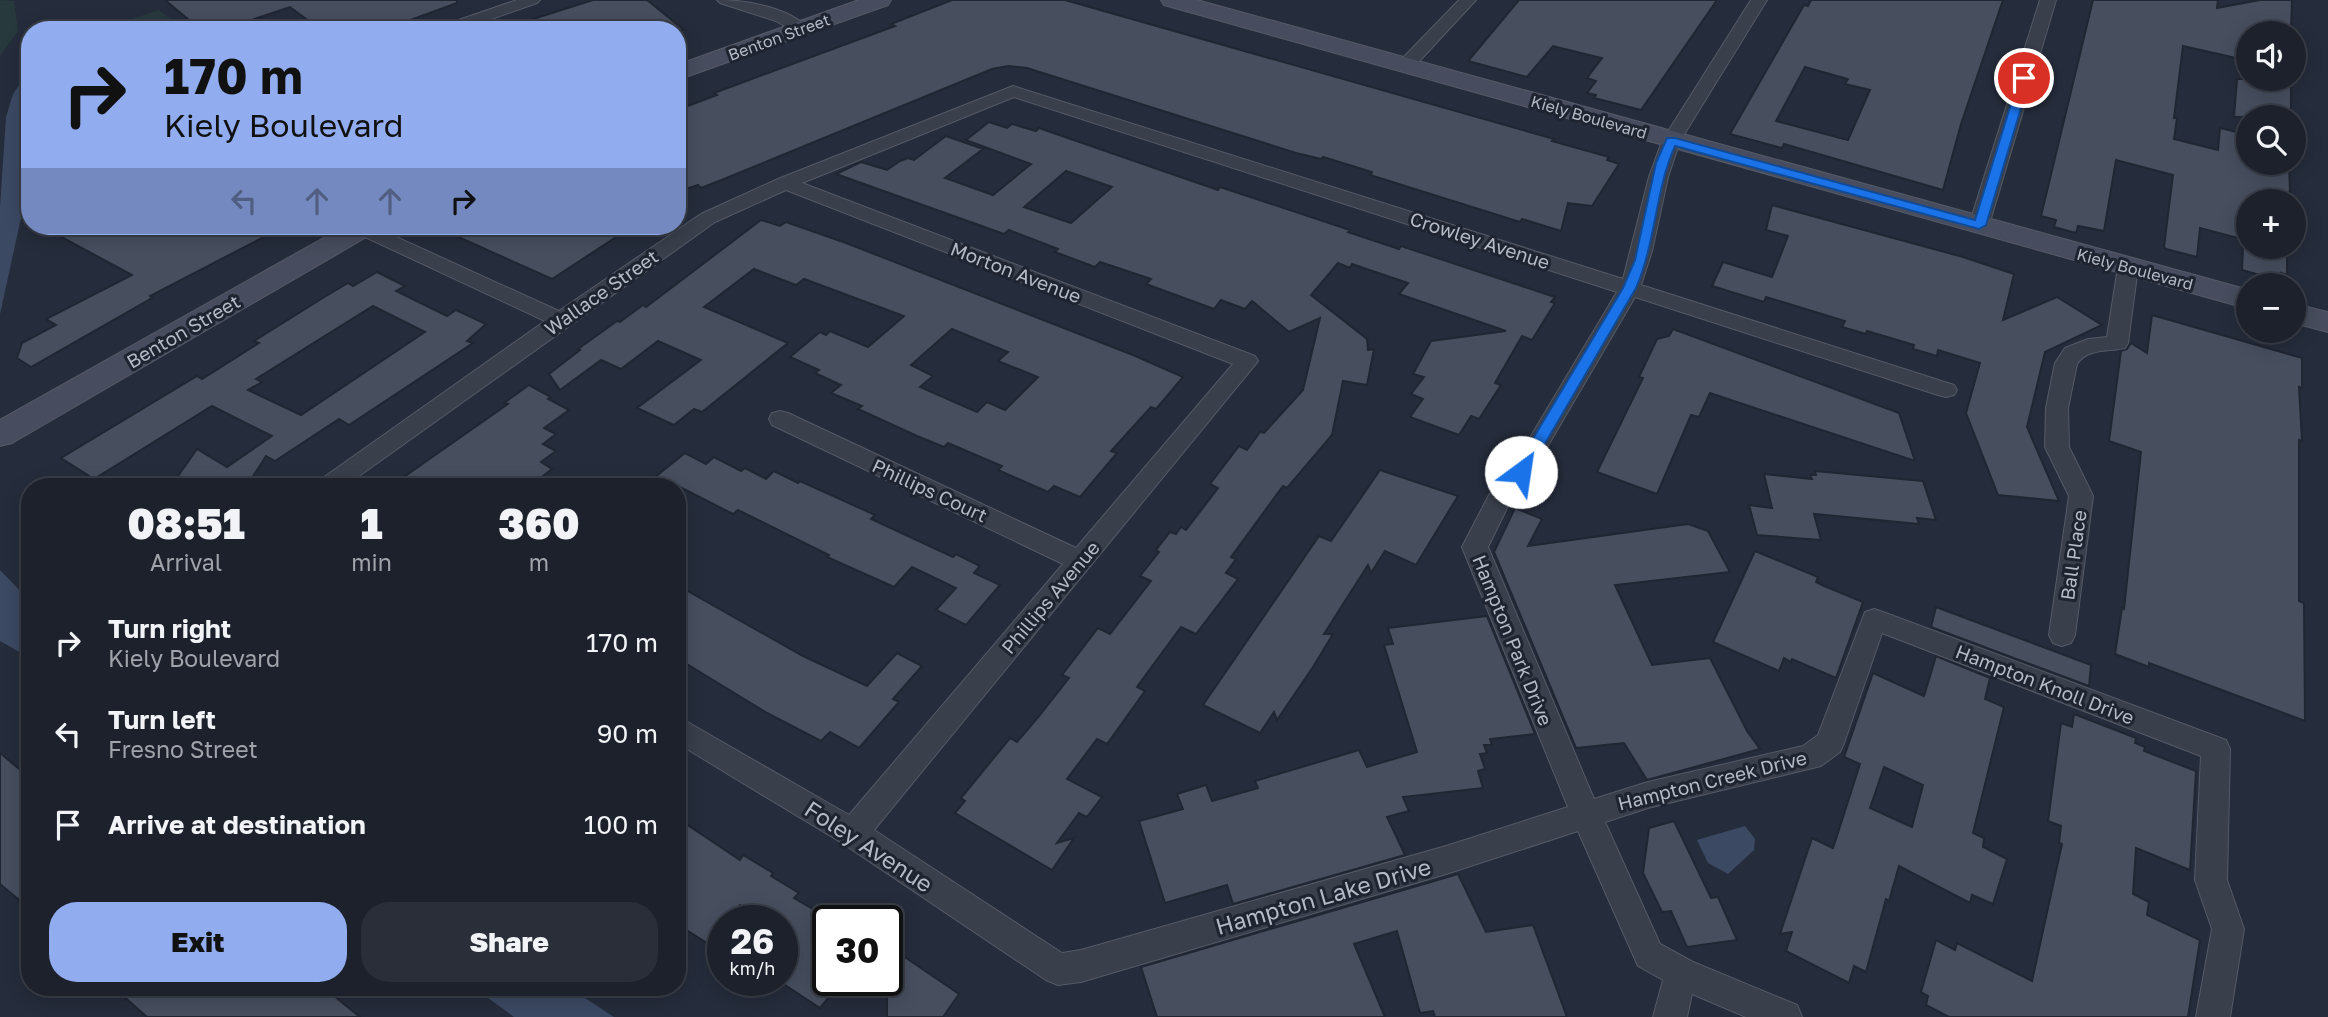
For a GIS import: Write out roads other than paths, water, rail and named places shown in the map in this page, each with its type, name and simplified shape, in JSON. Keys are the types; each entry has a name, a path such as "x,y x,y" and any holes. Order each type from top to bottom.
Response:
{"main road":[{"name":"Benton Street","path":"686,70 880,0"},
{"name":"Kiely Boulevard","path":"1178,1 1671,141 2236,296"},
{"name":"Benton Street","path":"0,435 345,235"},
{"path":"2306,316 2328,322"}],"street":[{"path":"470,21 532,0"},
{"path":"725,0 782,18 800,29"},
{"path":"1406,65 1468,0"},
{"path":"1630,288 1642,260 1662,163 1671,141 1759,0"},
{"path":"1979,225 2048,0"},
{"name":"Wallace Street","path":"686,233 708,218 785,183 1013,91"},
{"name":"Crowley Avenue","path":"1013,91 1946,390"},
{"name":"Morton Avenue","path":"785,183 1247,361"},
{"path":"380,235 561,320"},
{"name":"Wallace Street","path":"340,478 684,235"},
{"name":"Ball Place","path":"2062,635 2081,496 2057,446 2057,408 2066,363 2073,353 2088,346 2117,343 2128,267"},
{"name":"Hampton Park Drive","path":"1587,813 1567,772 1475,547 1498,501 1521,472 1630,288"},
{"name":"Phillips Avenue","path":"853,833 1247,361"},
{"name":"Phillips Court","path":"780,419 1080,561"},
{"name":"Hampton Creek Drive","path":"1587,813 1648,795 1811,757 1830,743 1874,619"},
{"name":"Hampton Knoll Drive","path":"1874,619 2217,749 2211,880 2228,929 2213,1017"},
{"name":"Foley Avenue","path":"686,734 853,833 1058,969"},
{"path":"1587,813 1649,955 1681,973 1785,1017"},
{"name":"Hampton Lake Drive","path":"1058,969 1081,966 1446,860 1587,813"},
{"path":"1670,1017 1681,973"}],"water":[{"path":"21,82 21,218 0,314 0,207 6,117 13,94"},
{"path":"0,570 21,592 21,653 0,641"},
{"path":"1745,826 1755,839 1754,850 1728,874 1708,863 1697,840"},
{"path":"485,996 582,996 614,1017 514,1017"}]}
